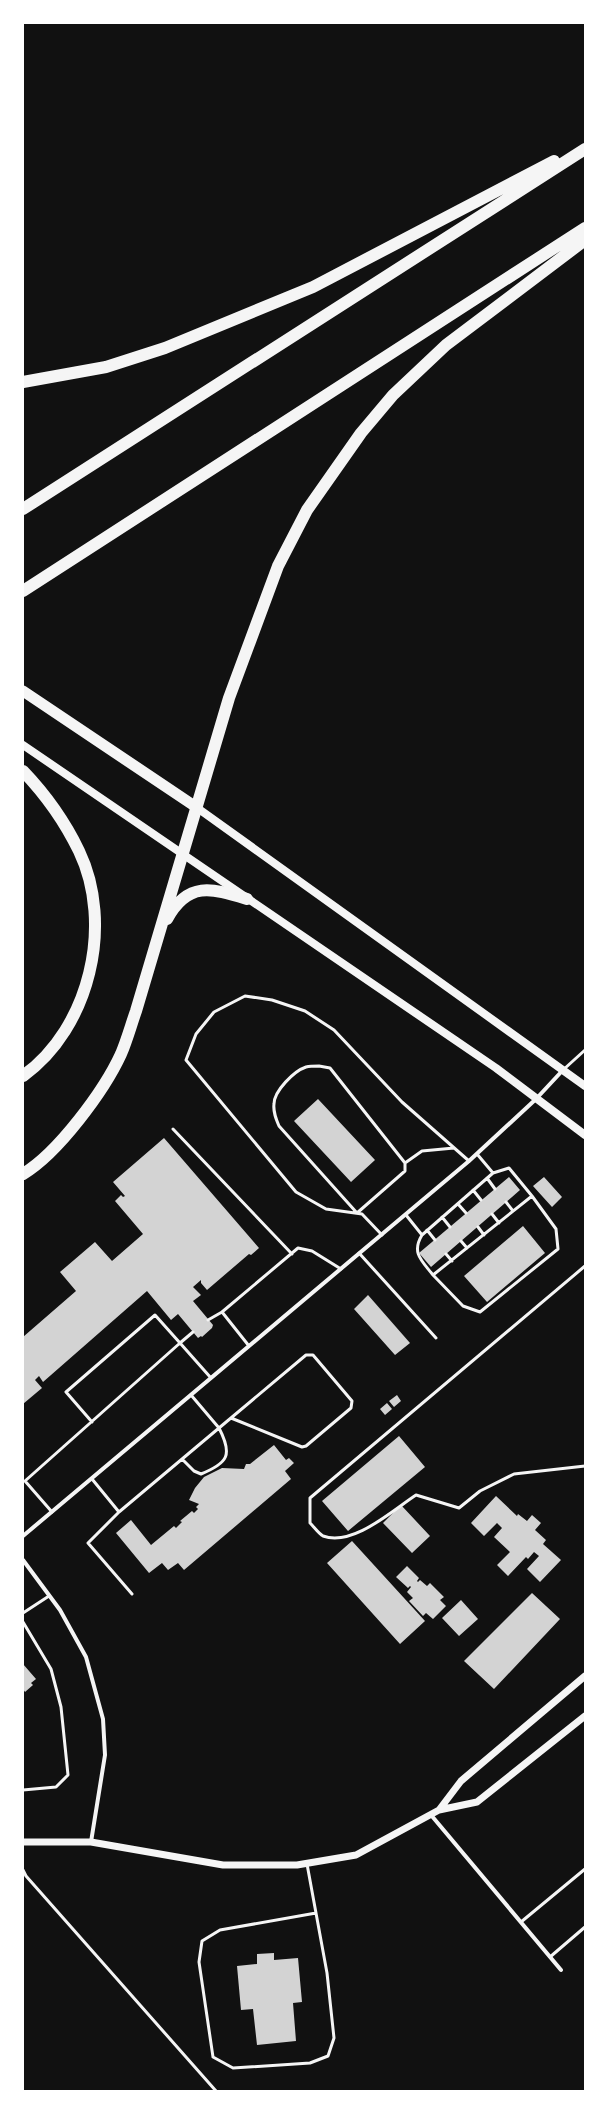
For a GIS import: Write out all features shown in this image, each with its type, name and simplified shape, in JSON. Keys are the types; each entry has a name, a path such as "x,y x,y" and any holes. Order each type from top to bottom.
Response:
{"highway":[{"path":"23,382 106,367 165,348 313,287 585,144"},
{"path":"23,509 585,149"},
{"path":"23,591 585,228"},
{"path":"23,1174 59,1144 95,1097 120,1054 136,1011 228,698 278,566 307,510 336,466 393,395 446,345 585,240"},
{"path":"23,691 196,807"},
{"path":"23,771 60,818 79,851 91,889 95,926 92,961 85,990 73,1017 56,1042 36,1066 23,1076"},
{"path":"159,934 181,899 194,892 211,890 247,900"}],"main road":[{"path":"23,745 181,855 496,1068 585,1135"},
{"path":"196,807 585,1086"}],"street":[{"path":"23,1536 469,1162 536,1099 563,1070"},
{"path":"23,1560 60,1610 86,1657 103,1719 106,1755 91,1842"},
{"path":"439,1810 461,1781 585,1676"},
{"path":"23,1842 91,1842 223,1864 297,1865 356,1856 439,1810 477,1802 585,1716"},
{"path":"431,1815 561,1970"}],"lane":[{"path":"382,1235 362,1214 357,1212 326,1209 296,1192 186,1060 196,1034 214,1012 245,996 272,1000 305,1011 334,1030 402,1102 469,1162"},
{"path":"563,1070 585,1050"},
{"path":"319,1066 330,1068 405,1163 405,1171 357,1212 279,1126 274,1112 276,1094 296,1072 306,1067 319,1066"},
{"path":"173,1128 292,1254"},
{"path":"405,1163 422,1151 454,1148"},
{"path":"477,1154 493,1173"},
{"path":"508,1168 532,1196 556,1229 558,1249 480,1312 463,1306 433,1275 418,1256 416,1244 427,1230 493,1173 508,1168"},
{"path":"486,1178 495,1189"},
{"path":"473,1190 481,1200"},
{"path":"433,1275 532,1196"},
{"path":"506,1202 513,1211"},
{"path":"458,1204 466,1213"},
{"path":"492,1214 499,1223"},
{"path":"406,1215 422,1235"},
{"path":"442,1217 450,1227"},
{"path":"478,1227 484,1235"},
{"path":"427,1230 435,1240"},
{"path":"461,1241 467,1248"},
{"path":"208,1320 222,1312 298,1248 312,1251 341,1269"},
{"path":"359,1254 436,1338"},
{"path":"446,1254 452,1261"},
{"path":"585,1266 310,1498 310,1524 323,1536 345,1538 365,1529 416,1495 459,1508 480,1491 514,1474 585,1466"},
{"path":"222,1312 249,1346"},
{"path":"92,1422 66,1392 155,1315 211,1378"},
{"path":"52,1512 24,1480 194,1332"},
{"path":"132,1594 88,1543 89,1540 118,1512 306,1355 313,1355 352,1401 353,1405 306,1446 298,1446 232,1418"},
{"path":"182,1459 194,1471 201,1474 222,1463 227,1452 227,1442 219,1428 191,1395"},
{"path":"92,1479 118,1512"},
{"path":"23,1613 49,1596"},
{"path":"23,1622 51,1669 61,1707 68,1775 56,1787 23,1790"},
{"path":"307,1864 316,1913 327,1973 334,2038 328,2056 310,2063 233,2068 213,2058 199,1962 202,1941 220,1930 316,1913"},
{"path":"521,1922 585,1869"},
{"path":"23,1870 31,1882 216,2091"},
{"path":"550,1957 585,1927"}],"building":[{"path":"318,1099 375,1160 351,1182 294,1121"},
{"path":"164,1138 259,1248 251,1255 249,1254 207,1290 201,1283 201,1280 193,1287 201,1295 193,1301 213,1325 212,1328 202,1337 201,1336 198,1338 178,1314 171,1320 147,1291 43,1382 39,1376 35,1380 42,1388 23,1404 23,1337 76,1291 60,1272 95,1242 112,1261 143,1234 115,1201 121,1195 123,1197 125,1196 113,1182"},
{"path":"509,1177 520,1190 431,1267 419,1253"},
{"path":"544,1177 562,1197 552,1207 533,1186"},
{"path":"523,1226 545,1253 487,1302 464,1276"},
{"path":"368,1295 410,1343 395,1355 354,1309"},
{"path":"397,1395 401,1401 394,1407 389,1401"},
{"path":"387,1403 392,1409 385,1415 380,1409"},
{"path":"399,1436 425,1467 348,1531 322,1501"},
{"path":"274,1445 286,1460 289,1458 294,1463 285,1471 291,1479 184,1570 178,1563 168,1570 162,1563 149,1573 116,1533 131,1520 151,1545 174,1526 176,1528 182,1522 180,1521 192,1511 194,1513 198,1509 196,1507 199,1504 189,1500 195,1488 204,1477 222,1468 244,1469 246,1464 250,1464"},
{"path":"496,1496 517,1516 518,1514 527,1521 532,1515 541,1523 535,1530 546,1540 543,1544 561,1560 540,1582 527,1569 539,1556 534,1552 528,1559 526,1557 508,1576 497,1565 510,1552 494,1537 502,1528 497,1523 484,1536 471,1523"},
{"path":"401,1505 430,1536 412,1553 383,1523"},
{"path":"352,1541 425,1621 400,1644 327,1563"},
{"path":"407,1566 419,1578 417,1581 418,1582 420,1580 427,1586 430,1583 444,1597 440,1600 446,1606 433,1619 426,1613 423,1616 409,1601 413,1598 407,1592 411,1587 410,1586 408,1588 396,1577"},
{"path":"532,1593 560,1619 494,1689 464,1661"},
{"path":"461,1600 478,1619 459,1636 442,1618"},
{"path":"23,1664 36,1679 31,1683 33,1685 25,1692 23,1689"},
{"path":"274,1953 274,1960 298,1958 302,2002 293,2003 296,2041 257,2045 253,2009 241,2010 237,1966 257,1964 257,1954"}]}
